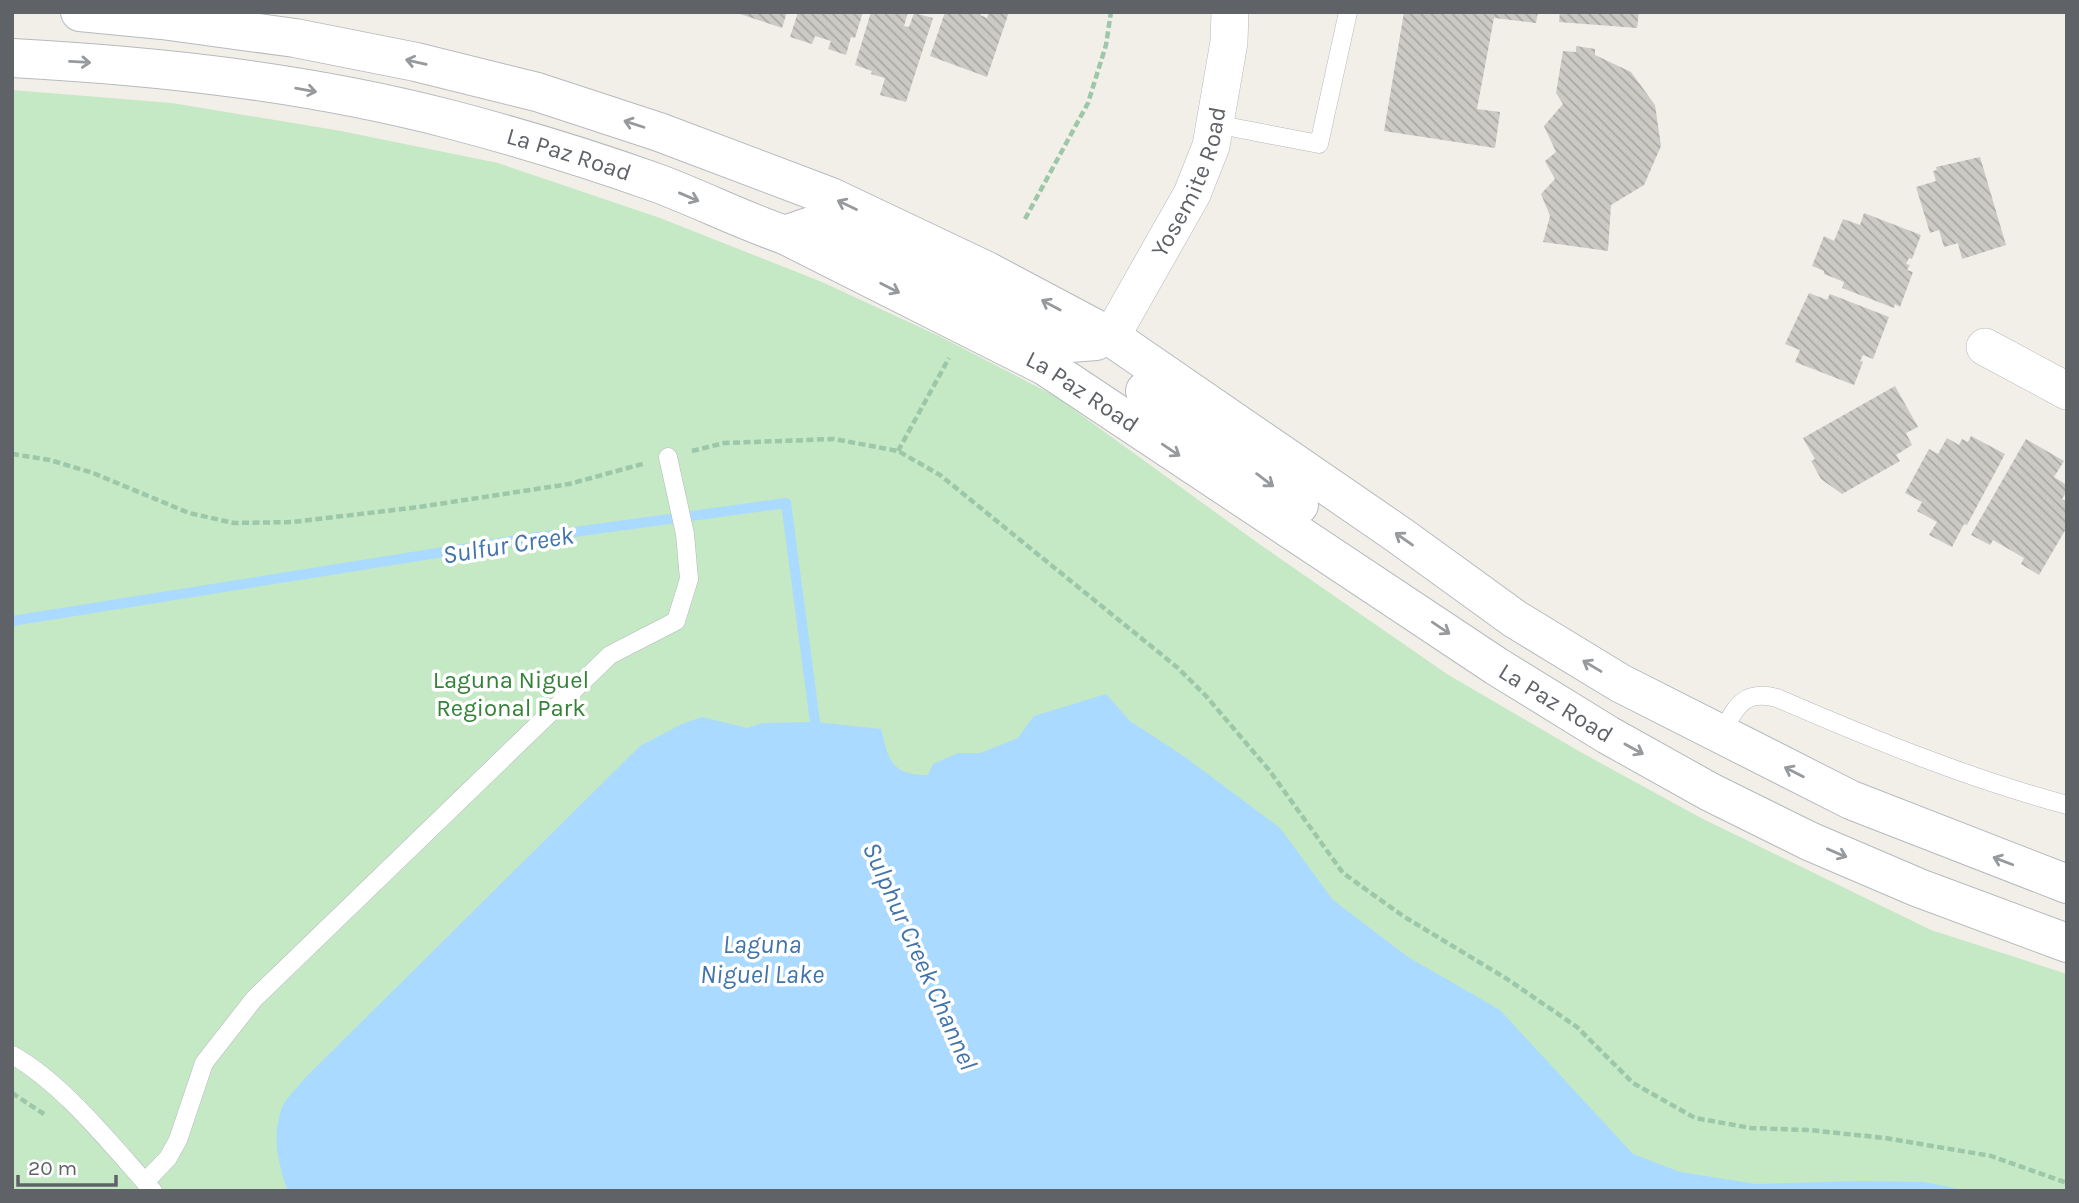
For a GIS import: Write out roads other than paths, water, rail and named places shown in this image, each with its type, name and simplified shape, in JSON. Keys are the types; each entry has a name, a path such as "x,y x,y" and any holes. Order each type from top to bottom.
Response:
{"main road":[{"name":"La Paz Road","path":"80,12 295,38 416,62 537,92 659,132 831,197 987,271 1111,337 1399,535 1515,619 1620,683 1851,800 2067,884"},
{"name":"La Paz Road","path":"12,58 214,74 335,94 448,119 657,184 785,235 1045,366 1496,666 1608,735 1710,792 1809,841 1919,888 2067,943"},
{"path":"785,235 827,223 1029,326 1070,343 1088,343 1111,337 1117,360 1129,377 1312,515 1323,550"}],"street":[{"name":"Yosemite Road","path":"1111,337 1192,194 1211,146 1229,42 1230,12"},
{"path":"1985,347 2067,391"}],"lane":[{"path":"1215,124 1319,144 1348,12"},
{"path":"12,1055 27,1063 69,1100 149,1186 178,1140 204,1063 254,999 610,655 676,621 689,579 685,534 668,457"},
{"path":"1720,735 1736,707 1748,697 1762,694 2006,789 2067,806"}],"water":[{"name":"Laguna Niguel Lake","path":"1106,694 1130,721 1185,757 1280,828 1333,900 1408,957 1500,1010 1633,1154 1680,1172 1756,1184 1924,1182 1969,1191 288,1191 279,1161 277,1130 278,1120 288,1098 304,1079 640,746 682,724 702,717 747,728 762,723 815,722 881,729 890,758 899,769 928,775 933,764 958,753 980,753 1018,738 1034,716"}],"waterway":[{"name":"Sulfur Creek","path":"12,621 531,538 786,503 815,722 819,732"}],"park label":[{"name":"Laguna Niguel Regional Park","path":"511,694"}],"water label":[{"name":"Sulphur Creek Channel","path":"920,956"}]}
